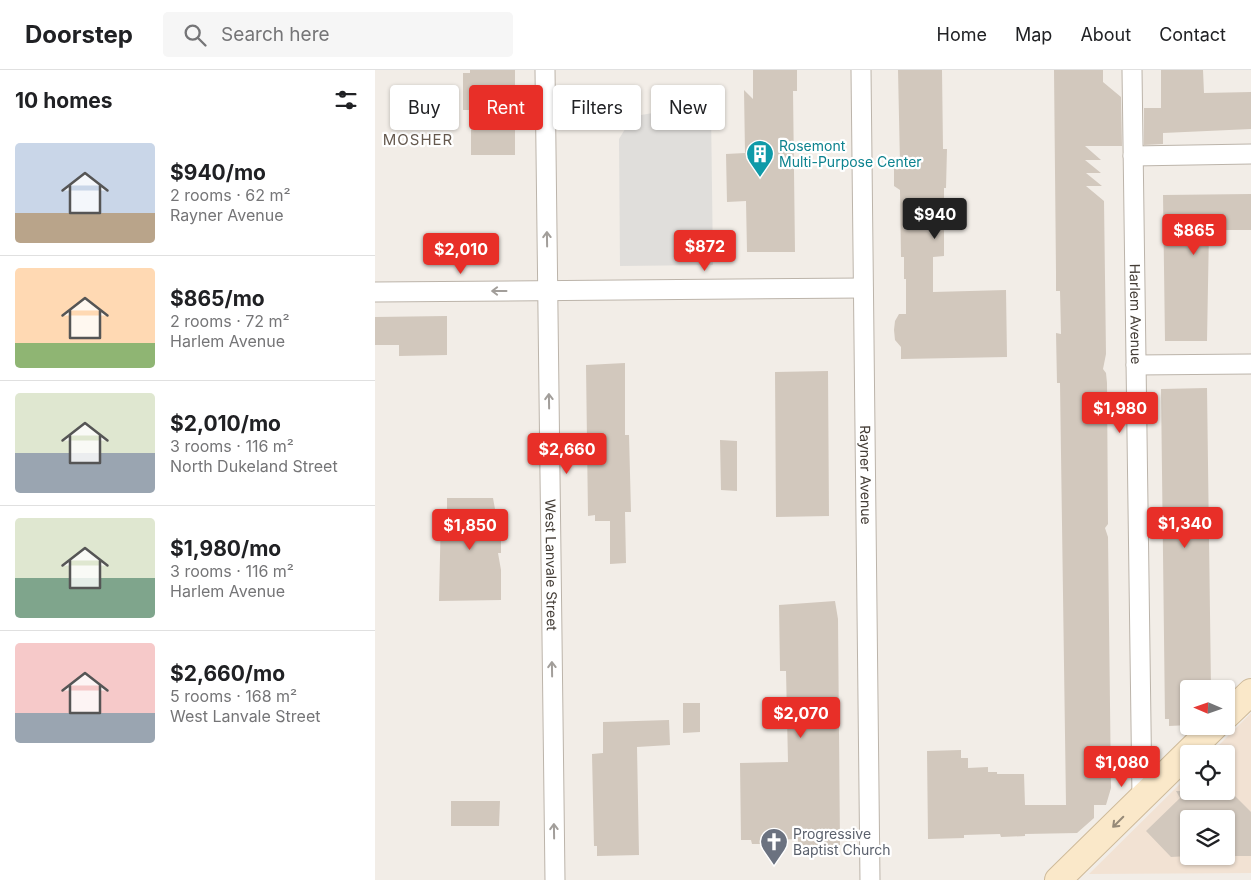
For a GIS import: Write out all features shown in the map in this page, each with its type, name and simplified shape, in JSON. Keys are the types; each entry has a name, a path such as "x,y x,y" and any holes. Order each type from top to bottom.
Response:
{"main road":[{"path":"1235,707 1251,692"},
{"path":"1058,880 1206,735"}],"street":[{"name":"West Lanvale Street","path":"545,70 555,880"},
{"name":"Rayner Avenue","path":"861,70 870,880"},
{"name":"Harlem Avenue","path":"1131,70 1142,798"},
{"path":"1133,156 1251,154"},
{"path":"375,292 863,288"},
{"path":"1136,365 1251,364"}],"shaded area":[{"path":"651,113 651,130 711,130 713,265 620,266 619,139 624,130 641,130 641,115"},
{"path":"1251,713 1251,873 1089,874 1180,784 1180,800 1235,800 1235,745 1219,745 1229,735 1235,735 1235,729"}],"building":[{"path":"470,70 515,70 515,85 469,85 469,110 463,110 463,73 470,73"},
{"name":"Rosemont Multi-Purpose Center","path":"753,70 797,70 797,91 793,91 795,252 747,252 746,201 727,202 726,154 745,153 744,90 753,99"},
{"path":"898,70 942,70 943,149 947,149 946,188 944,188 944,256 933,257 933,292 1006,290 1007,357 901,359 901,347 895,340 894,330 895,321 899,314 906,314 906,279 904,279 904,257 901,257 900,190 894,186 894,168 900,164"},
{"path":"1054,70 1103,70 1103,82 1121,97 1122,146 1085,146 1101,160 1085,160 1101,173 1086,173 1102,186 1086,186 1104,201 1106,354 1103,369 1106,373 1107,383 1108,524 1105,528 1108,537 1111,788 1106,805 1094,805 1094,818 1077,833 1025,834 1025,836 1001,837 1000,834 964,835 964,838 928,839 927,751 961,750 961,758 968,758 968,768 988,767 988,772 997,772 997,774 1024,774 1025,805 1066,805 1060,383 1057,383 1056,333 1061,334 1060,291 1056,291"},
{"path":"1161,70 1203,70 1204,93 1251,92 1251,129 1163,133 1163,144 1144,145 1144,108 1161,108"},
{"path":"471,130 515,130 515,155 471,155"},
{"path":"1251,194 1251,230 1209,230 1207,341 1165,341 1163,195"},
{"path":"447,316 447,355 399,356 399,345 375,345 375,317"},
{"path":"625,363 625,435 629,435 631,512 625,512 626,563 610,564 610,521 595,521 595,515 588,516 586,365"},
{"path":"828,371 829,516 776,517 775,372"},
{"path":"1207,388 1211,680 1180,680 1180,725 1169,726 1169,719 1165,719 1161,389"},
{"path":"720,440 737,441 737,491 721,490"},
{"path":"447,498 493,498 495,509 501,509 501,553 498,553 501,570 501,600 439,601 441,511 447,511"},
{"path":"835,601 838,619 840,845 798,846 798,839 768,840 768,844 752,844 751,840 741,840 740,763 788,762 786,671 780,671 779,605"},
{"path":"683,703 700,703 700,732 683,733"},
{"path":"669,720 670,745 637,747 639,855 597,856 597,846 594,846 592,754 603,753 603,722"},
{"path":"1235,796 1251,812 1251,856 1235,856 1235,810 1180,810 1180,856 1171,857 1146,831 1180,798 1180,800 1235,800"},
{"path":"451,801 500,801 499,826 451,826"}],"place":[{"name":"Rosemont Multi-Purpose Center","path":"760,178"},
{"name":"Progressive Baptist Church","path":"774,866"}],"district":[{"name":"MOSHER","path":"418,140"}]}
